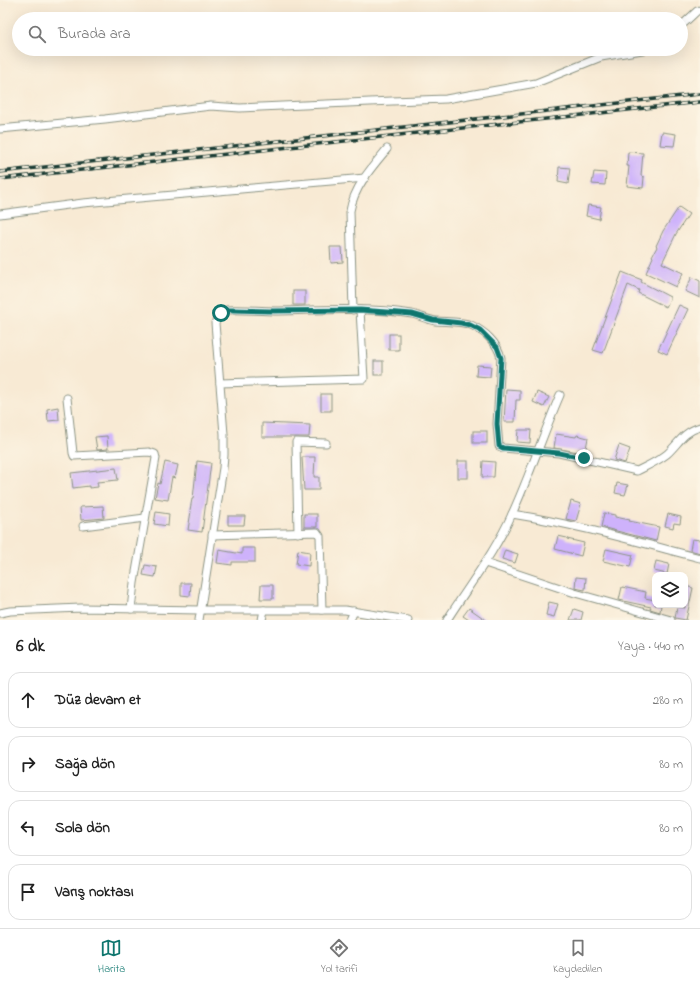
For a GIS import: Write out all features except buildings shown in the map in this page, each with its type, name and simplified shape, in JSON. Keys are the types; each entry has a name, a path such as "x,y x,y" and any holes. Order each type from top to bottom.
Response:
{"street":[{"path":"688,19 700,10"},
{"path":"0,129 105,119 211,106 240,108 392,100 446,99 536,83 607,56"},
{"path":"220,382 364,379 357,310 350,211 352,201 365,178 387,149"},
{"path":"0,214 83,203 365,178"},
{"path":"199,620 224,455 224,434 215,323 221,313 226,310 357,310 412,314 433,320 470,325 480,330 497,347 501,358 497,424 499,446 503,448 559,453 637,471 666,455 683,436 700,427"},
{"path":"446,620 485,563 512,514 538,452 548,421 560,395"},
{"path":"67,398 74,456 149,452 155,454 156,458 134,583 131,609"},
{"path":"298,533 296,442 326,442"},
{"path":"512,514 593,530 700,558"},
{"path":"83,526 145,518"},
{"path":"212,535 317,532 320,536 322,610"},
{"path":"485,563 575,593 671,620"},
{"path":"0,613 10,610 81,608 322,610 354,611 408,620"},
{"path":"262,620 264,610"},
{"path":"350,620 354,611"}],"railway":[{"path":"0,172 700,94"},
{"path":"0,179 700,102"}],"route":[{"path":"221,313 226,310 360,310 412,314 433,320 470,325 480,330 490,339 500,352 501,358 497,424 499,446 503,448 559,453 584,458"}]}
